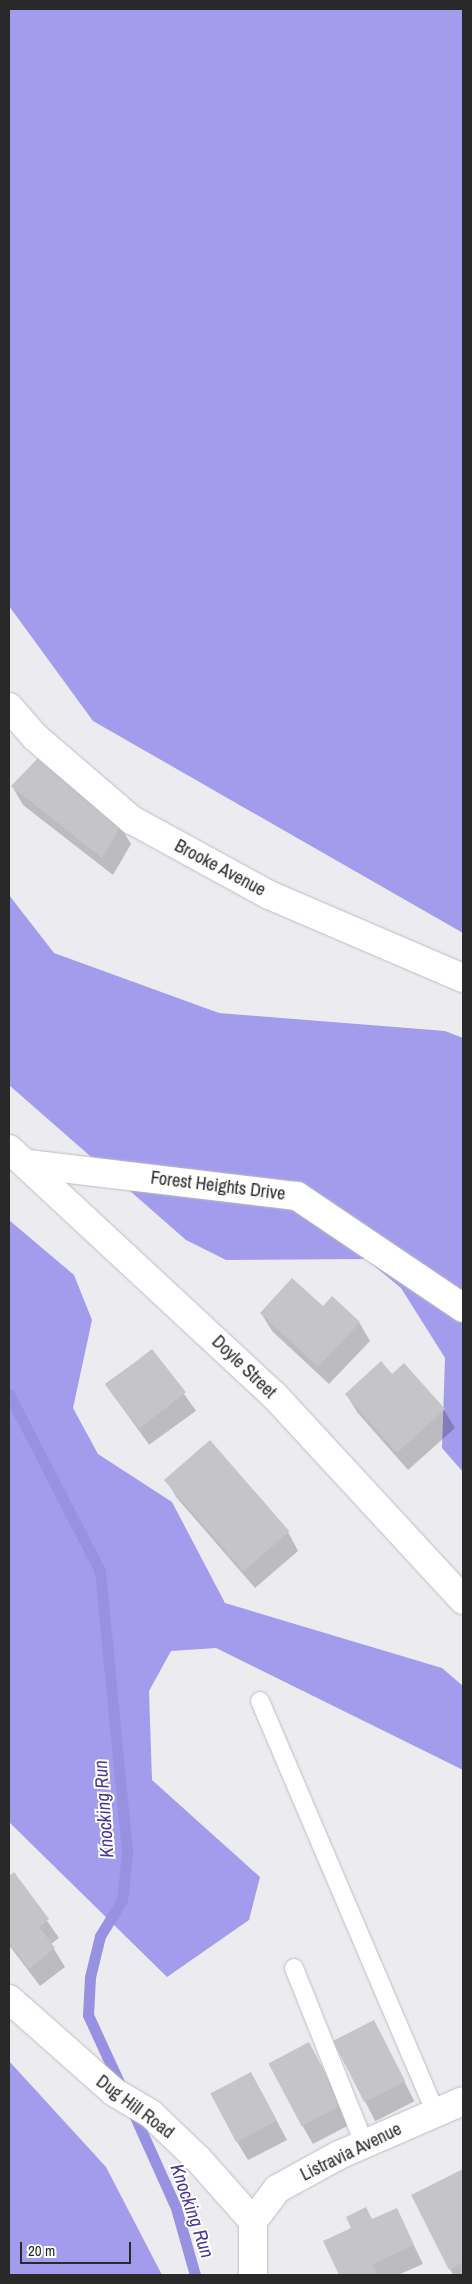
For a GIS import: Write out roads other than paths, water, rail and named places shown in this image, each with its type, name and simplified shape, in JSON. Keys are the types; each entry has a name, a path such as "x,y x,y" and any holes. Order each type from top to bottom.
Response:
{"street":[{"name":"Brooke Avenue","path":"9,707 35,737 132,820 269,894 463,978"},
{"name":"Forest Heights Drive","path":"19,1156 297,1196 463,1308"},
{"name":"Doyle Street","path":"19,1156 274,1396 463,1600"},
{"name":"Dug Hill Road","path":"9,1999 71,2057 114,2092 151,2114 198,2159 254,2222"},
{"name":"Listravia Avenue","path":"254,2222 276,2190 364,2143 463,2101"},
{"path":"253,2275 254,2222"}],"lane":[{"path":"260,1701 436,2113"},
{"path":"294,1968 364,2143"}],"waterway":[{"name":"Knocking Run","path":"9,1394 100,1571 127,1853 122,1900 100,1936 90,1977 88,2015 122,2089"},
{"name":"Knocking Run","path":"132,2110 176,2208 195,2275"}]}
